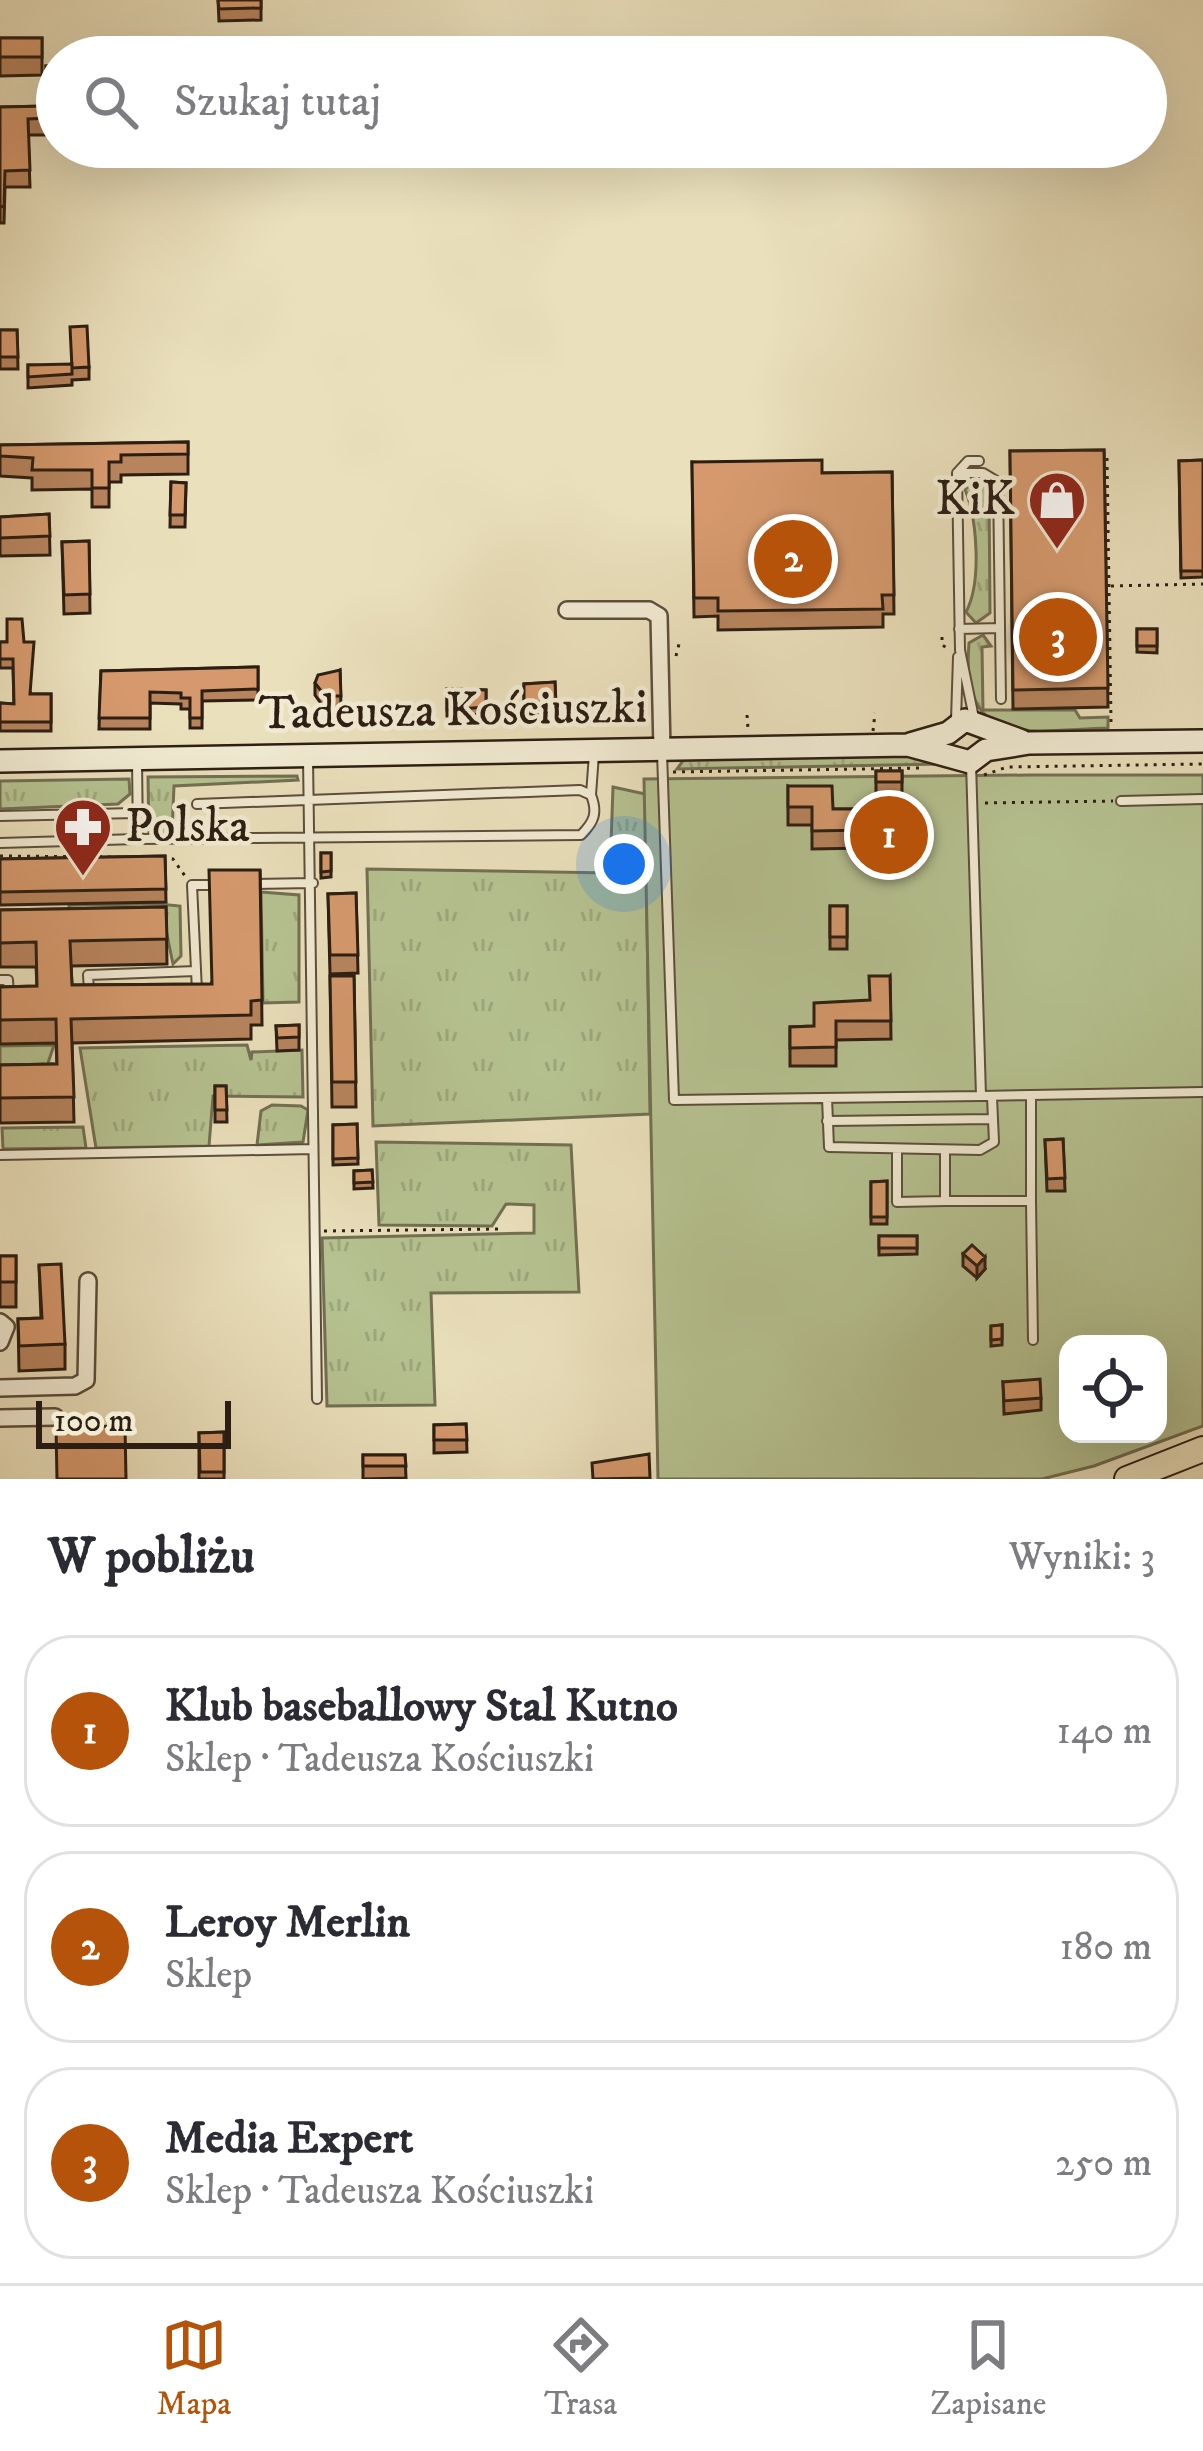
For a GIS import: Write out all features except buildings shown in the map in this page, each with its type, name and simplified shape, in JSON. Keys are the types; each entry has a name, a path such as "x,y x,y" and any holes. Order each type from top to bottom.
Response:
{"main road":[{"path":"1130,1478 1203,1449"}],"street":[{"path":"567,610 649,610 659,616 662,750"},
{"name":"Tadeusza Kościuszki","path":"0,761 908,745 967,739 1203,741"},
{"path":"0,1388 75,1386 86,1380 88,1281"},
{"path":"0,1322 6,1327 0,1342"},
{"path":"0,1418 56,1417"}],"lane":[{"path":"980,461 968,461 957,473 956,652 972,803 981,1096"},
{"path":"957,473 983,473 998,482 1001,699"},
{"path":"958,629 1000,628"},
{"path":"956,652 967,739"},
{"path":"662,750 674,1100 1203,1092"},
{"path":"0,843 581,835 594,822 595,751"},
{"path":"308,756 317,1399"},
{"path":"137,759 138,839"},
{"path":"197,804 580,790 591,794"},
{"path":"1121,801 1203,799"},
{"path":"0,816 136,813"},
{"path":"197,999 192,885 313,883"},
{"path":"90,999 88,975 196,970"},
{"path":"0,980 8,980 9,995"},
{"path":"1031,1096 1033,1340"},
{"path":"826,1098 829,1147 945,1150 989,1148 992,1097"},
{"path":"827,1121 993,1119"},
{"path":"0,1155 313,1149"},
{"path":"897,1150 897,1202 1031,1201"},
{"path":"945,1150 945,1201"}],"path":[{"path":"1107,458 1111,730"},
{"path":"1193,584 1193,593"},
{"path":"1109,586 1203,584"},
{"path":"942,637 942,645 956,652"},
{"path":"669,663 680,655 679,644"},
{"path":"747,715 748,736"},
{"path":"858,738 878,734 875,719"},
{"path":"972,803 1121,801"},
{"path":"0,856 131,858"},
{"path":"68,856 68,867"},
{"path":"148,858 173,859 185,878"},
{"path":"0,864 15,866"},
{"path":"316,1231 498,1229"}],"green space":[{"path":"979,479 989,489 990,613 976,623 966,612 976,550 965,489"},
{"path":"983,635 991,646 982,647 983,710 1075,710 1080,718 1108,717 1108,728 1027,730 988,718 976,702 969,678 969,643"},
{"path":"939,754 941,764 677,769 685,758"},
{"path":"1203,775 1203,1426 1167,1439 1167,1335 1059,1335 1059,1443 1157,1443 1042,1479 658,1479 644,779"},
{"path":"297,776 298,780 174,786 172,833 149,837 148,777"},
{"path":"129,779 130,794 118,804 0,809 0,781"},
{"path":"613,787 645,794 650,1114 373,1126 367,869 610,873"},
{"path":"261,892 299,895 299,1002 263,1003"},
{"path":"69,905 180,906 181,956 173,964 166,930 71,932"},
{"path":"54,1045 48,1063 54,1064 55,1088 0,1089 0,1046"},
{"path":"247,1045 251,1060 252,1052 302,1050 303,1097 213,1096 209,1146 96,1148 80,1048"},
{"path":"272,1105 308,1110 303,1142 257,1145 261,1111"},
{"path":"83,1127 86,1148 3,1149 2,1128"},
{"path":"376,1142 571,1145 579,1292 431,1293 435,1405 327,1406 322,1238 534,1233 534,1205 506,1204 492,1226 379,1225"}],"place":[{"name":"KiK","path":"1057,551"},
{"name":"Leroy Merlin","path":"793,559"},
{"name":"Media Expert","path":"1058,637"},
{"name":"Klub baseballowy Stal Kutno","path":"889,835"},
{"name":"Polska","path":"83,878"}]}
